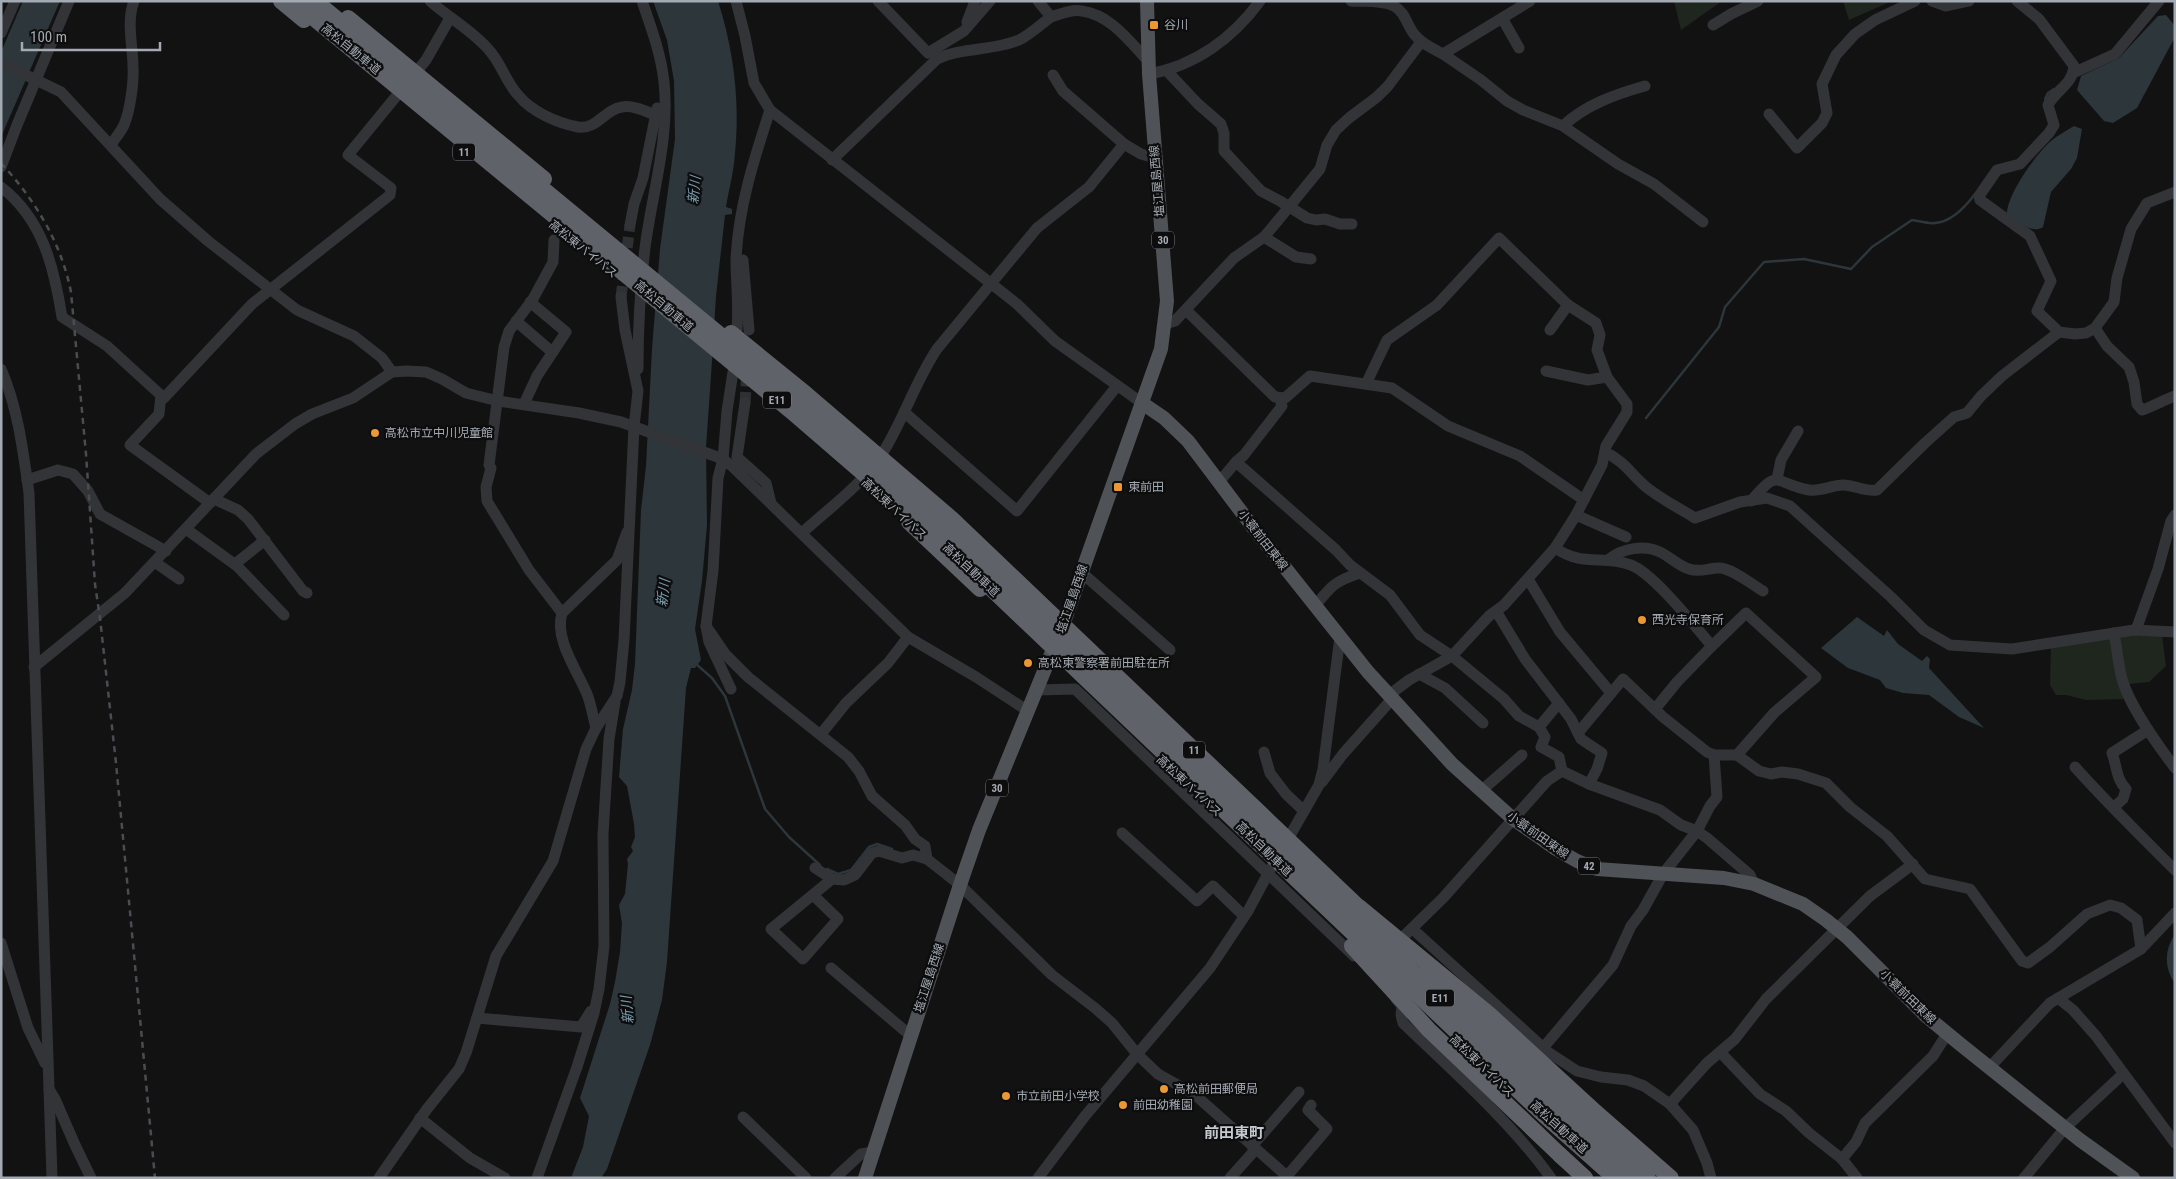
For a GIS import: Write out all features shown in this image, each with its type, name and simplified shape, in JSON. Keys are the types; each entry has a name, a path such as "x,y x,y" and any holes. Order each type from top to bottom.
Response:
{"highway":[{"name":"高松東バイパス","path":"281,1 787,414 861,479 1051,656 1270,869 1604,1178"},
{"name":"高松自動車道","path":"293,1 864,473 1634,1178"},
{"name":"高松自動車道","path":"314,1 871,461 946,528 1545,1116 1615,1178"},
{"name":"11","path":"327,1 649,266 739,333 952,519 1288,840 1648,1178"},
{"path":"1244,821 1490,1015 1591,1108 1671,1178"},
{"path":"1244,821 1429,1030 1585,1178"}],"main road":[{"name":"塩江屋島西線","path":"865,1178 960,885 1063,625 1161,349 1167,301 1155,158 1155,69 1147,1"},
{"name":"小蓑前田東線","path":"1142,402 1178,430 1315,606 1391,697 1481,791 1512,818 1556,849 1577,861 1597,869 1724,878 1754,884 1803,904 1838,929 1925,1015 1947,1034 2065,1128 2133,1178"}],"street":[{"path":"1,33 15,1"},
{"path":"111,145 124,125 128,110 134,69 130,22 134,1"},
{"path":"430,1 475,36 490,51 518,96 550,118 583,128 594,124 610,110 623,106 636,108 655,115"},
{"path":"527,1178 533,1171 538,1176 578,1067 596,1004 604,946 604,834 609,739 620,682 624,640 644,299 660,161 664,82 656,44 642,1"},
{"path":"736,1 754,83 770,110 1017,304 1055,341 1142,402"},
{"path":"878,1 928,53 964,30 990,1"},
{"path":"832,160 961,38 975,1"},
{"path":"1038,1 1051,17"},
{"path":"1155,69 1203,54 1229,37 1250,15 1260,1"},
{"path":"1351,1 1394,6 1405,15 1412,32 1421,42 1443,54 1481,80 1507,101 1523,110 1563,126 1618,164 1654,184 1703,222"},
{"path":"1443,54 1530,1"},
{"path":"1713,25 1758,1"},
{"path":"1769,114 1797,148 1822,122 1827,114 1822,84 1836,55 1855,34 1875,20 1915,1"},
{"path":"1932,1 1946,6 1969,1"},
{"path":"2017,1 2039,19 2074,66 2070,79"},
{"path":"2159,1 2115,54 2070,79 2053,96 2048,105 2054,125 2049,133 2020,164 1997,170 1979,196 1980,200 2030,236 2051,281 2037,312 2058,332 2075,334 2086,333 2095,328 2114,302 2116,278 2131,229 2147,203 2175,192"},
{"path":"1,167 34,78 69,2"},
{"path":"937,59 950,53 977,50 1020,40 1051,17 1082,11 1102,19 1118,29 1155,69 1221,124 1224,133 1224,152 1262,191 1290,206 1307,218 1325,219 1340,224 1352,224"},
{"path":"1,188 21,207 40,235 55,273 62,317 107,346 164,398 235,322 270,290 390,195 391,188 348,155 426,60 450,18"},
{"path":"1502,18 1519,48"},
{"path":"1165,324 1175,321 1238,254 1264,236 1320,169 1327,145 1336,130 1348,118 1378,97 1421,42"},
{"path":"1,63 62,92 160,199 187,224 298,310 354,336 382,358 392,372"},
{"path":"1053,75 1063,91 1124,144 1140,154 1155,158"},
{"path":"630,225 634,204 643,178 655,115 664,82"},
{"path":"1563,126 1576,114 1626,92 1645,86"},
{"path":"739,333 736,260 740,231 754,162 770,110"},
{"path":"802,533 861,479 880,456 931,357 1037,228 1089,187 1124,144"},
{"path":"1264,236 1296,257 1311,259"},
{"path":"1038,1178 1085,1116 1210,968 1244,916 1319,785 1343,754 1391,697 1419,674 1452,656 1528,579 1554,548 1584,500 1602,465 1606,446 1627,408 1607,377 1597,350 1600,335 1596,323 1568,305 1499,238 1437,305 1387,340 1368,379"},
{"path":"554,240 554,262 530,302 509,331 504,347 489,465 491,468 486,487 487,501 528,570 562,613"},
{"path":"621,297 624,330 638,391"},
{"path":"524,404 537,376 566,332 530,302"},
{"path":"1550,330 1568,305"},
{"path":"1186,310 1275,397 1285,398 1310,376 1368,379 1392,388 1448,426 1520,456 1584,500"},
{"path":"516,321 552,352"},
{"path":"2095,328 2107,346 2129,367 2134,382 2137,404 2142,410 2161,400 2175,396"},
{"path":"1751,500 1765,483 1774,480 1811,491 1846,485 1871,491 1877,490 1925,442 1954,417 1967,413 1981,396 2002,376 2058,332"},
{"path":"729,368 727,411 719,458 713,571 706,626 709,642 731,689"},
{"path":"1,369 9,386 21,436 27,480 52,1178"},
{"path":"1546,371 1588,380 1607,377"},
{"path":"34,667 125,593 156,563 256,454 274,438 312,414 353,398 392,372 426,372 466,393 579,413 637,427 719,458 733,467 908,637 1028,711"},
{"path":"904,412 1017,511 1117,386"},
{"path":"161,395 159,414 130,445 212,501 238,510 265,540 302,591 307,593"},
{"path":"1219,482 1244,455 1282,406 1280,399"},
{"path":"745,404 737,457 766,483 771,503"},
{"path":"1774,480 1781,460 1798,431"},
{"path":"1605,452 1620,460 1652,492 1695,518 1751,500 1767,498 1790,506 1891,597 1924,630 1950,645 2012,649 2136,630 2175,632"},
{"path":"1236,462 1360,573 1390,595 1420,635 1452,656 1504,699 1520,716 1538,727 1544,737 1541,747 1559,757 1562,770 1589,784 1660,810 1681,825 1713,842 1750,875 1754,884"},
{"path":"27,480 58,470 73,474 88,491 100,514 166,551"},
{"path":"1576,515 1626,537"},
{"path":"2136,630 2158,569 2171,521 2175,515"},
{"path":"186,529 235,564 284,615"},
{"path":"596,728 588,695 563,642 560,620 562,613 617,560 624,535 630,529"},
{"path":"235,564 265,540"},
{"path":"1554,548 1574,559 1587,561 1608,560 1633,566 1647,573 1712,646"},
{"path":"1608,560 1615,554 1626,550 1647,549 1661,552 1689,569 1701,571 1719,568 1730,570 1763,591"},
{"path":"156,563 179,579"},
{"path":"1081,572 1170,650"},
{"path":"1315,606 1330,587 1340,579 1360,573"},
{"path":"1528,579 1560,632 1611,693"},
{"path":"1496,611 1525,659 1571,719 1581,739 1602,753 1597,769 1589,784"},
{"path":"1655,709 1677,682 1746,613 1816,677 1774,713 1737,755"},
{"path":"706,626 726,655 748,677 848,757 859,771 872,796 905,825 915,839 925,846 927,859"},
{"path":"2114,634 2122,680 2148,730 2175,768"},
{"path":"821,734 846,703 888,663 908,637"},
{"path":"1319,785 1323,769 1340,637"},
{"path":"1419,674 1445,688 1483,723"},
{"path":"1578,733 1623,679 1655,709 1707,752 1714,755 1737,755 1759,771 1771,774 1782,772 1798,774 1826,784 1850,807 1887,836 1925,880 1970,889 2022,961 2028,963 2050,947 2087,914 2110,905 2121,908 2137,920 2141,949"},
{"path":"1037,690 1075,689 1270,869 1402,1006 1401,1015 1403,1023 1487,1104 1534,1153 1552,1178"},
{"path":"379,1178 420,1118 460,1069 500,947 547,875 553,861 586,749 596,728 617,696"},
{"path":"1538,727 1559,703"},
{"path":"2114,807 2123,799 2126,789 2118,778 2117,767 2112,754 2148,730"},
{"path":"1264,752 1270,773 1286,794 1304,811"},
{"path":"1481,791 1522,755"},
{"path":"1487,1104 1531,1070 1613,965 1631,926 1643,910 1663,874 1697,832 1710,806 1717,797 1714,755"},
{"path":"2075,767 2099,794 2175,870"},
{"path":"1404,936 1443,898 1512,818 1547,781 1562,770"},
{"path":"1122,833 1197,901 1213,886 1244,916"},
{"path":"815,868 832,879 844,880 855,875 872,852 879,851 902,858 913,855 927,859 960,885 1052,975 1106,1018 1158,1074 1194,1094 1254,1147 1289,1174 1326,1130 1308,1110 1310,1105"},
{"path":"1670,1104 1707,1063 1721,1053 1735,1039 1766,1000 1870,896 1913,864"},
{"path":"813,895 838,920 803,959 771,929 832,879"},
{"path":"1989,1068 2050,1002 2141,949 2175,913"},
{"path":"1417,933 1545,1050 1577,1071 1601,1077 1628,1080 1644,1086 1670,1104 1693,1130 1708,1163 1711,1178"},
{"path":"1,942 28,1028 47,1067"},
{"path":"831,968 911,1036"},
{"path":"2058,998 2074,1010 2175,1143"},
{"path":"477,1018 581,1027 596,1004"},
{"path":"1842,1159 1856,1142 1865,1123 1933,1056 1947,1034"},
{"path":"1721,1053 1760,1094 1786,1111 1809,1133 1842,1159 1857,1178"},
{"path":"2024,1178 2065,1128 2124,1074"},
{"path":"48,1089 55,1099 91,1178"},
{"path":"1230,1178 1299,1092"},
{"path":"743,1117 806,1178"},
{"path":"420,1118 470,1158 505,1178"},
{"path":"835,1178 861,1154 873,1152"}],"shaded area":[{"path":"1674,1 1722,1 1681,30"},
{"path":"1843,1 1892,1 1849,20"},
{"path":"2162,635 2166,666 2149,682 2120,685 2126,699 2086,700 2066,695 2056,695 2050,685 2051,646 2112,636"}],"water":[{"path":"23,1 60,1 1,137 1,52"},
{"name":"新川","path":"653,1 718,1 732,57 736,95 737,114 733,173 726,207 732,209 732,214 725,215 716,296 706,447 707,525 695,629 701,660 695,668 691,668 686,688 667,962 662,1000 650,1045 607,1169 601,1178 571,1178 583,1147 589,1116 580,1098 610,1004 615,982 622,923 619,905 625,894 627,859 633,851 631,847 635,837 627,786 619,777 623,729 632,690 635,664 641,510 646,466 652,349 660,249 675,139 674,81 667,40"},
{"path":"2166,15 2175,26 2175,37 2137,108 2113,123 2104,121 2077,90 2081,76 2119,58 2158,16"},
{"path":"2074,126 2082,129 2077,158 2071,169 2051,192 2043,227 2038,229 2029,228 2007,213 2012,195 2024,174 2045,147 2056,137"},
{"path":"1857,617 1884,636 1887,630 1898,644 1922,661 1927,656 1930,659 1929,668 1984,728 1959,717 1929,695 1903,693 1886,688 1880,680 1848,668 1821,648"},
{"path":"2175,934 2175,984 2167,965 2167,953"}],"waterway":[{"path":"2045,99 2048,93 2054,89"},
{"path":"1646,418 1719,327 1725,307 1764,262 1804,259 1851,269 1872,247 1912,220 1926,223 1947,220 1963,208 1975,194"},
{"path":"696,664 712,678 725,696 765,809 789,837 820,865"},
{"path":"827,869 838,874 851,870 869,847 877,844 892,849"}],"tunnel":[{"path":"621,297 630,225"},
{"path":"745,403 747,370"}],"railway":[{"path":"1,163 25,192 45,223 61,256 71,292 86,454 95,584 116,763 155,1178"}],"place":[{"name":"谷川","path":"1154,25"},
{"name":"高松市立中川児童館","path":"375,433"},
{"name":"東前田","path":"1118,487"},
{"name":"西光寺保育所","path":"1642,620"},
{"name":"高松東警察署前田駐在所","path":"1028,663"},
{"name":"高松前田郵便局","path":"1164,1089"},
{"name":"市立前田小学校","path":"1006,1096"},
{"name":"前田幼稚園","path":"1123,1105"}],"district":[{"name":"前田東町","path":"1234,1133"}]}
